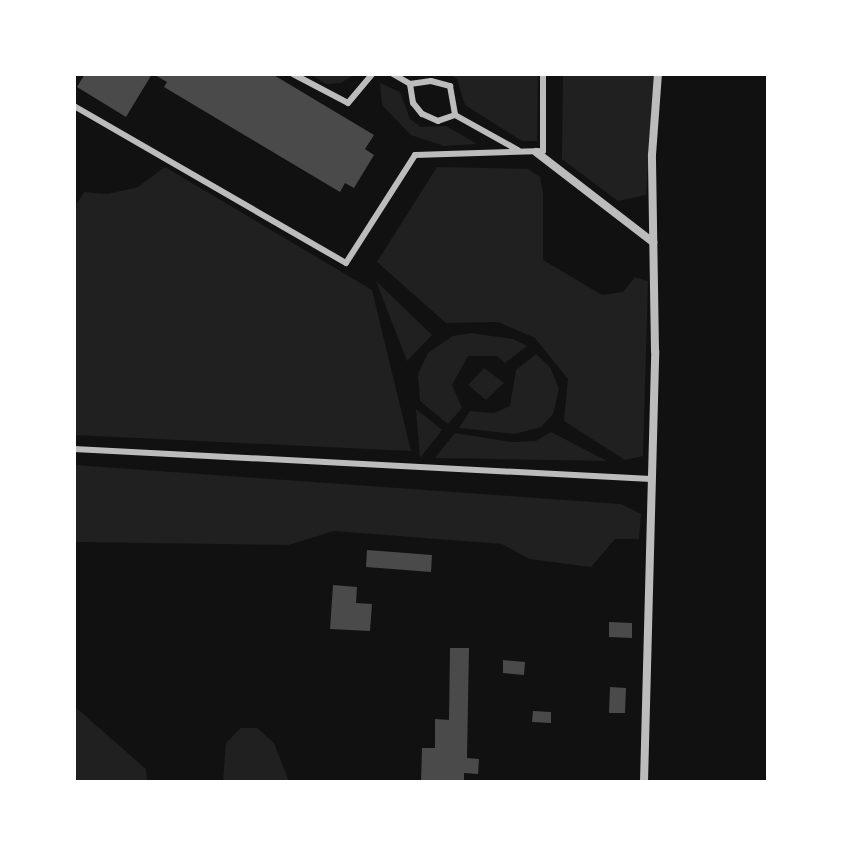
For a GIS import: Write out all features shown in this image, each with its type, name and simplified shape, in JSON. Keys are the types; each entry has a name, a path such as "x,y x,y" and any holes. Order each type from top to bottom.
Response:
{"street":[{"path":"644,782 658,74"},
{"path":"536,152 653,242"}],"lane":[{"path":"293,74 348,103 372,74"},
{"path":"393,74 410,84 431,81 450,86 455,115"},
{"path":"74,106 346,263 415,155 543,151 543,74"},
{"path":"410,84 413,103 422,114 438,121 455,115 521,152"},
{"path":"74,449 651,479"}],"shaded area":[{"path":"310,74 355,74 341,83 326,84"},
{"path":"449,74 538,74 537,141 522,141 465,105 457,79"},
{"path":"563,74 654,74 646,195 618,201 562,159"},
{"path":"380,83 400,92 410,119 421,127 446,126 477,144 444,146 411,135 382,105"},
{"path":"165,167 372,290 411,451 74,435 74,208 84,192 108,194 138,187"},
{"path":"437,167 528,169 540,177 543,192 543,260 602,295 623,292 635,277 648,281 643,456 625,460 564,421 568,379 535,338 498,322 446,323 377,262"},
{"path":"376,281 432,335 407,361"},
{"path":"470,333 513,339 527,346 505,363 497,356 468,356 452,385 462,408 448,424 420,401 418,374 428,353 453,336"},
{"path":"536,354 550,367 559,389 553,414 541,427 514,434 459,428 470,411 494,413 510,406 516,370"},
{"path":"484,368 504,383 486,400 468,385"},
{"path":"416,409 442,430 420,458"},
{"path":"551,432 607,461 435,458 455,433 512,442 536,441"},
{"path":"74,465 621,504 641,514 639,539 615,539 591,567 529,559 502,544 334,531 288,545 74,542"},
{"path":"74,706 146,769 147,782 74,781"},
{"path":"241,728 257,728 274,743 289,782 223,782 226,743"}],"building":[{"path":"85,74 152,74 126,117 77,87"},
{"path":"153,74 272,74 374,135 365,149 374,155 354,188 345,183 340,192 164,87 167,82"},
{"path":"367,550 432,555 431,572 366,567"},
{"path":"333,585 357,587 356,603 372,604 370,631 330,629"},
{"path":"609,622 632,623 632,638 609,637"},
{"path":"450,648 469,648 467,758 479,759 478,774 464,773 464,782 421,782 422,748 435,748 435,719 449,720"},
{"path":"503,660 525,662 524,675 503,673"},
{"path":"610,687 626,688 625,713 609,713"},
{"path":"533,711 551,712 551,723 532,722"}]}
